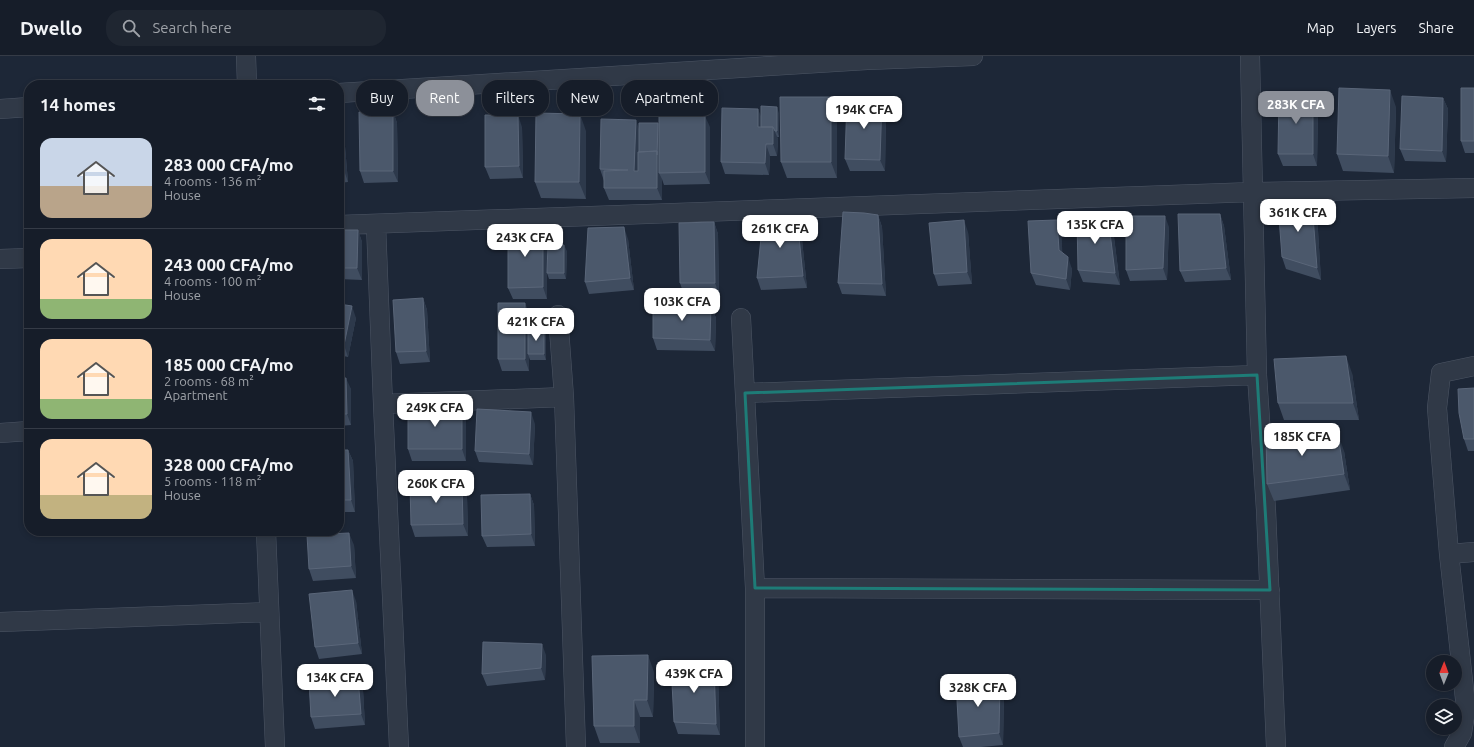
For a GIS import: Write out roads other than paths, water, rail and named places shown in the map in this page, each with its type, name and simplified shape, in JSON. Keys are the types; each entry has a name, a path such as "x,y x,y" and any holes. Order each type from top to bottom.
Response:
{"street":[{"path":"246,56 247,80"},
{"path":"344,93 867,58 973,56"},
{"path":"1250,56 1257,375 1266,510 1276,747"},
{"path":"0,108 24,107"},
{"path":"344,224 1253,192 1474,188"},
{"path":"376,224 382,404 399,747"},
{"path":"0,259 24,258"},
{"path":"558,315 564,397 576,747"},
{"path":"741,318 755,588 755,747"},
{"path":"1454,747 1462,733 1470,708 1449,554 1437,408 1441,372 1474,366"},
{"path":"745,393 1257,375"},
{"path":"382,404 564,397"},
{"path":"0,432 24,431"},
{"path":"266,536 275,747"},
{"path":"1449,554 1474,552"},
{"path":"755,588 1270,590"},
{"path":"0,622 269,612"}]}
